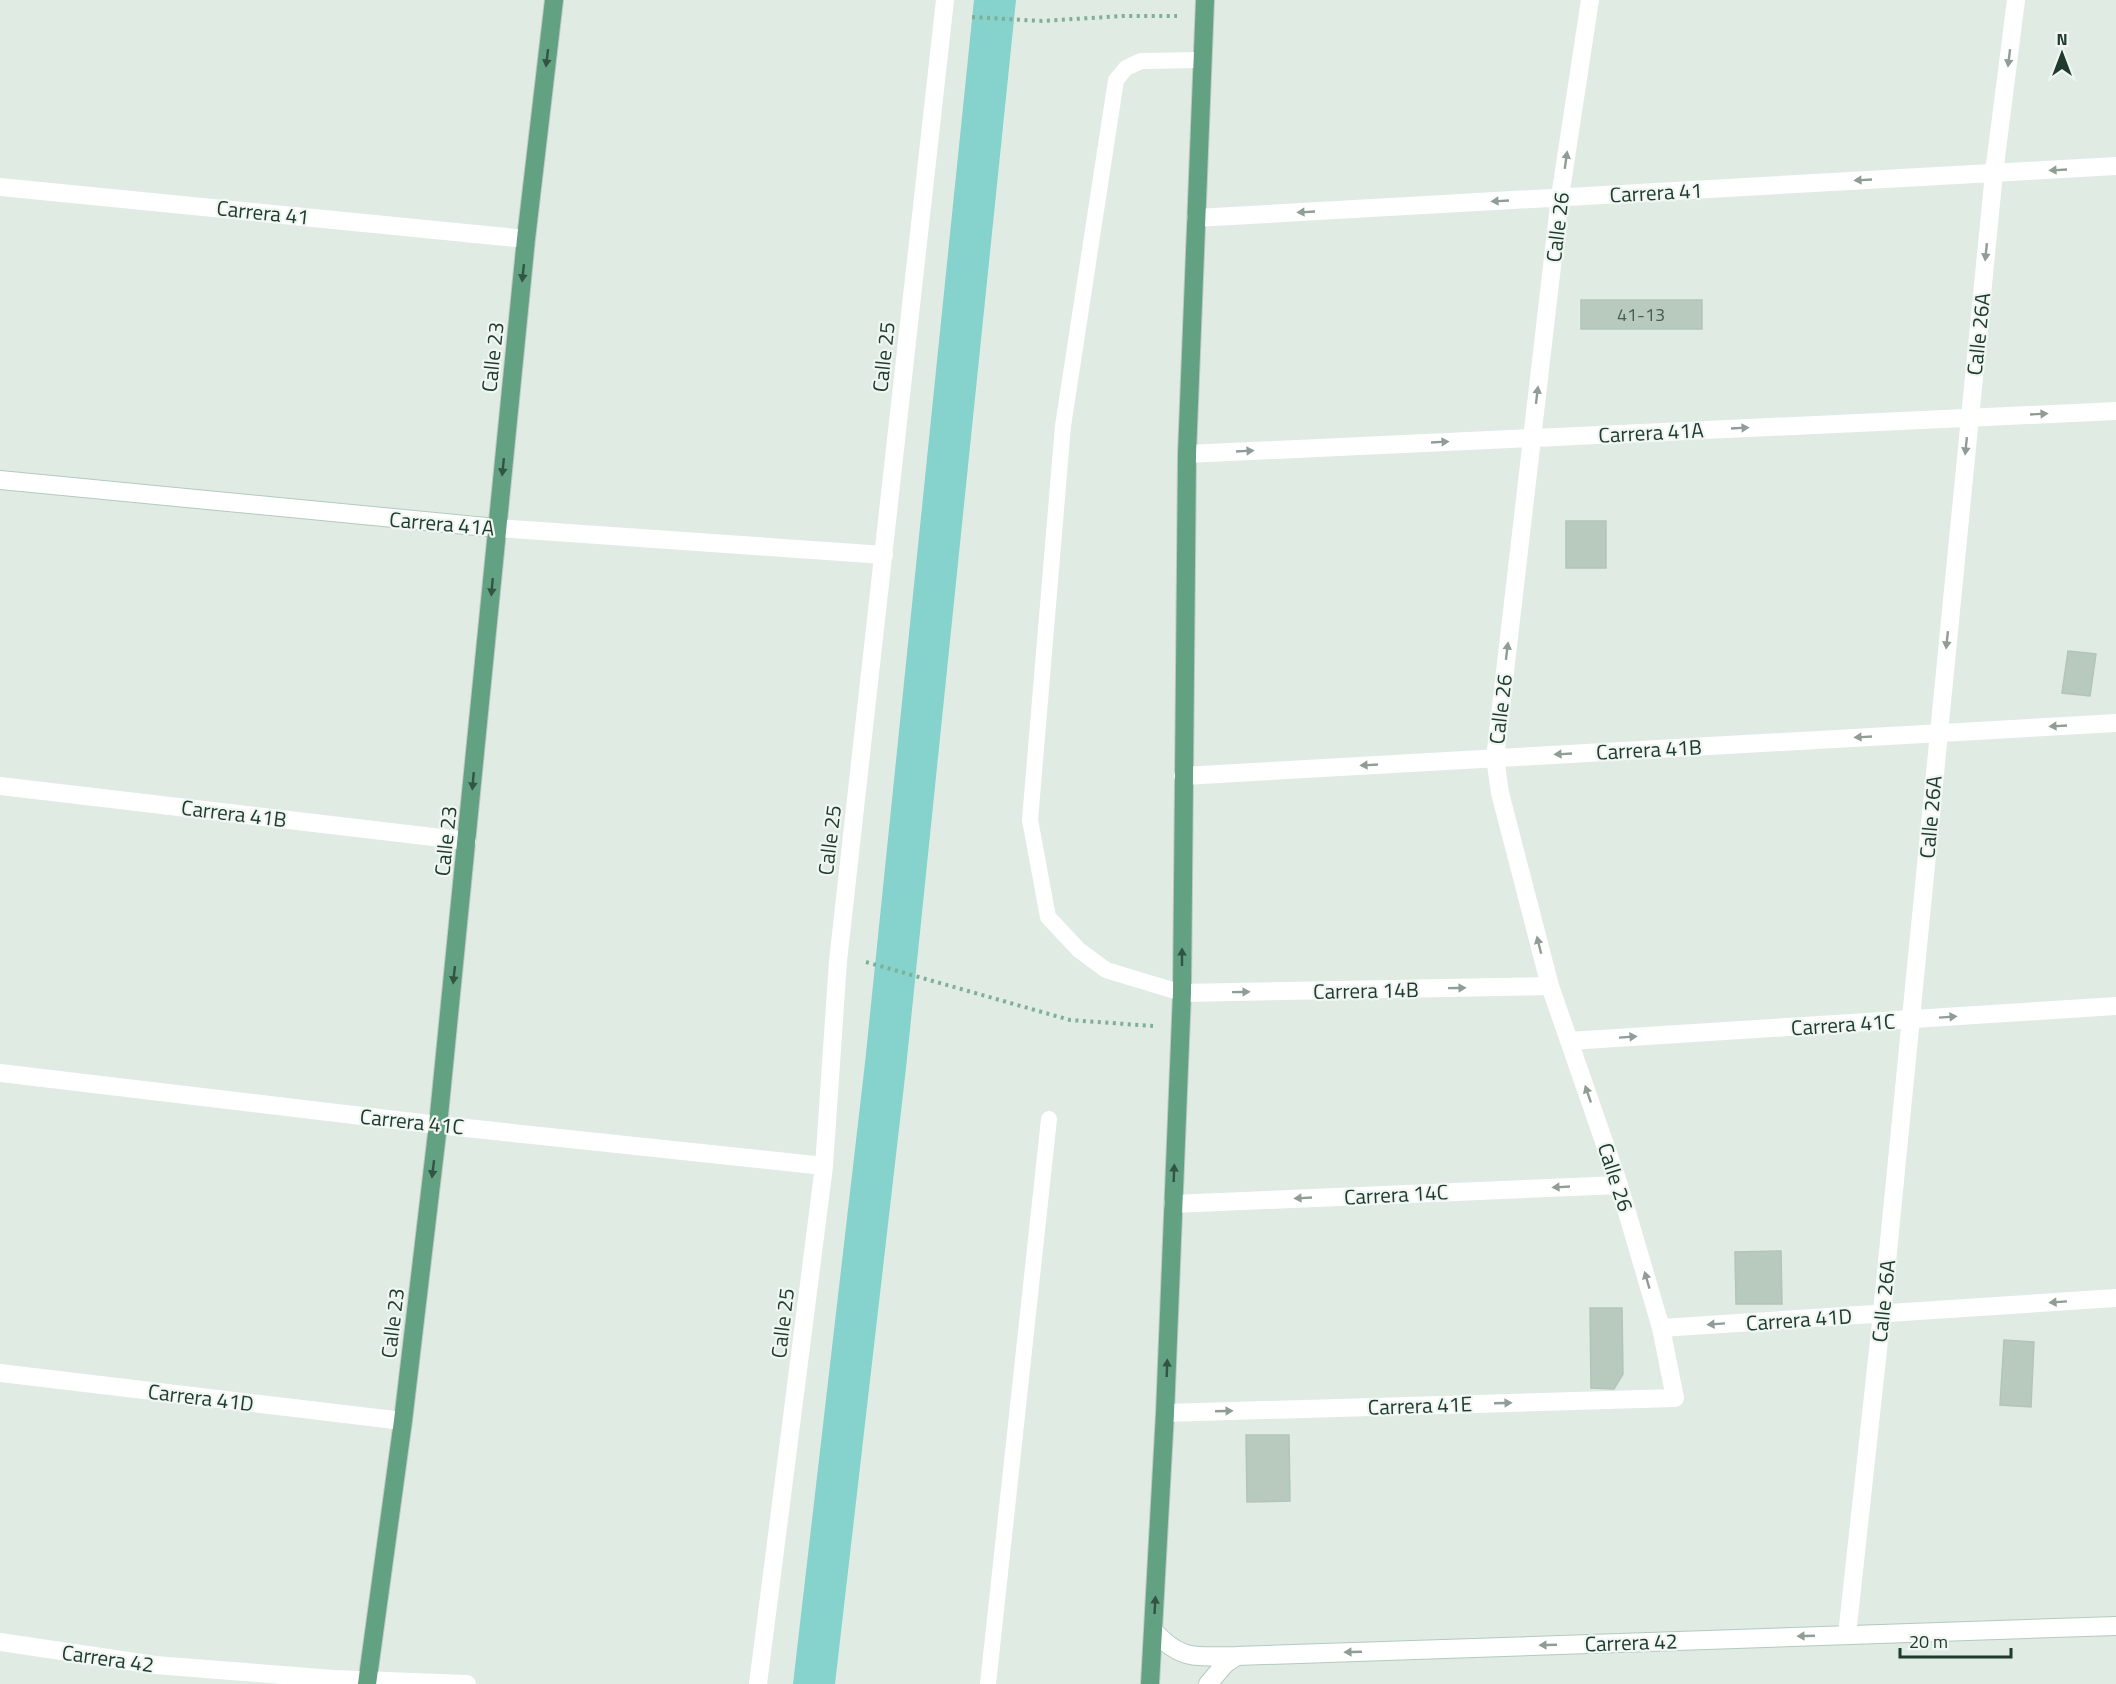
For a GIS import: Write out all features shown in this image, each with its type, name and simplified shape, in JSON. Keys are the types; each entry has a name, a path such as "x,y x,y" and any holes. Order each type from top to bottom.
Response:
{"main road":[{"name":"Calle 23","path":"367,1681 403,1421 438,1125 526,239 554,0"},
{"path":"1150,1684 1165,1413 1182,993 1187,454 1205,8"}],"street":[{"name":"Calle 25","path":"758,1684 824,1166 838,961 945,0"},
{"name":"Calle 26","path":"1590,0 1560,197 1495,758 1500,793 1550,986 1619,1185 1661,1328 1675,1398"},
{"name":"Calle 26A","path":"1846,1635 1882,1313 1994,173 2016,0"},
{"name":"Carrera 41","path":"1197,218 2116,166"},
{"name":"Carrera 41","path":"0,186 526,239"},
{"name":"Carrera 41A","path":"1187,454 2116,411"},
{"name":"Carrera 41A","path":"0,480 497,528 884,555"},
{"name":"Carrera 41B","path":"1183,776 2116,723"},
{"name":"Carrera 41B","path":"0,786 467,841"},
{"name":"Carrera 14B","path":"1182,993 1550,986"},
{"name":"Carrera 41C","path":"1569,1041 2116,1006"},
{"name":"Carrera 41C","path":"0,1073 438,1125 824,1166"},
{"name":"Carrera 14C","path":"1173,1204 1619,1185"},
{"name":"Carrera 41D","path":"1661,1328 2116,1298"},
{"name":"Carrera 41D","path":"0,1373 403,1421"},
{"name":"Carrera 41E","path":"1165,1413 1675,1398"},
{"name":"Carrera 42","path":"1154,1631 1166,1645 1178,1652 1197,1656 1237,1656 2116,1626"},
{"name":"Carrera 42","path":"0,1642 154,1665 334,1679 467,1684"},
{"path":"1208,1684 1225,1664 1237,1656"}],"lane":[{"path":"1182,993 1106,970 1079,950 1048,917 1030,820 1063,426 1116,80 1126,68 1141,61 1203,60"},
{"path":"988,1684 1049,1119"}],"path":[{"path":"967,16 1042,21 1205,8"},
{"path":"870,962 1070,1020 1180,1028"}],"water":[{"path":"974,0 1016,0 906,1068 835,1684 793,1684 865,1063"}],"building":[{"path":"1581,300 1702,300 1702,329 1581,329"},
{"path":"1566,521 1606,521 1606,568 1566,568"},
{"path":"2068,651 2096,654 2090,696 2062,693"},
{"path":"1781,1251 1782,1304 1736,1304 1735,1252"},
{"path":"1590,1308 1622,1308 1623,1374 1614,1389 1591,1388"},
{"path":"2004,1340 2034,1342 2031,1407 2000,1405"},
{"path":"1246,1435 1289,1435 1290,1501 1247,1502"}]}
